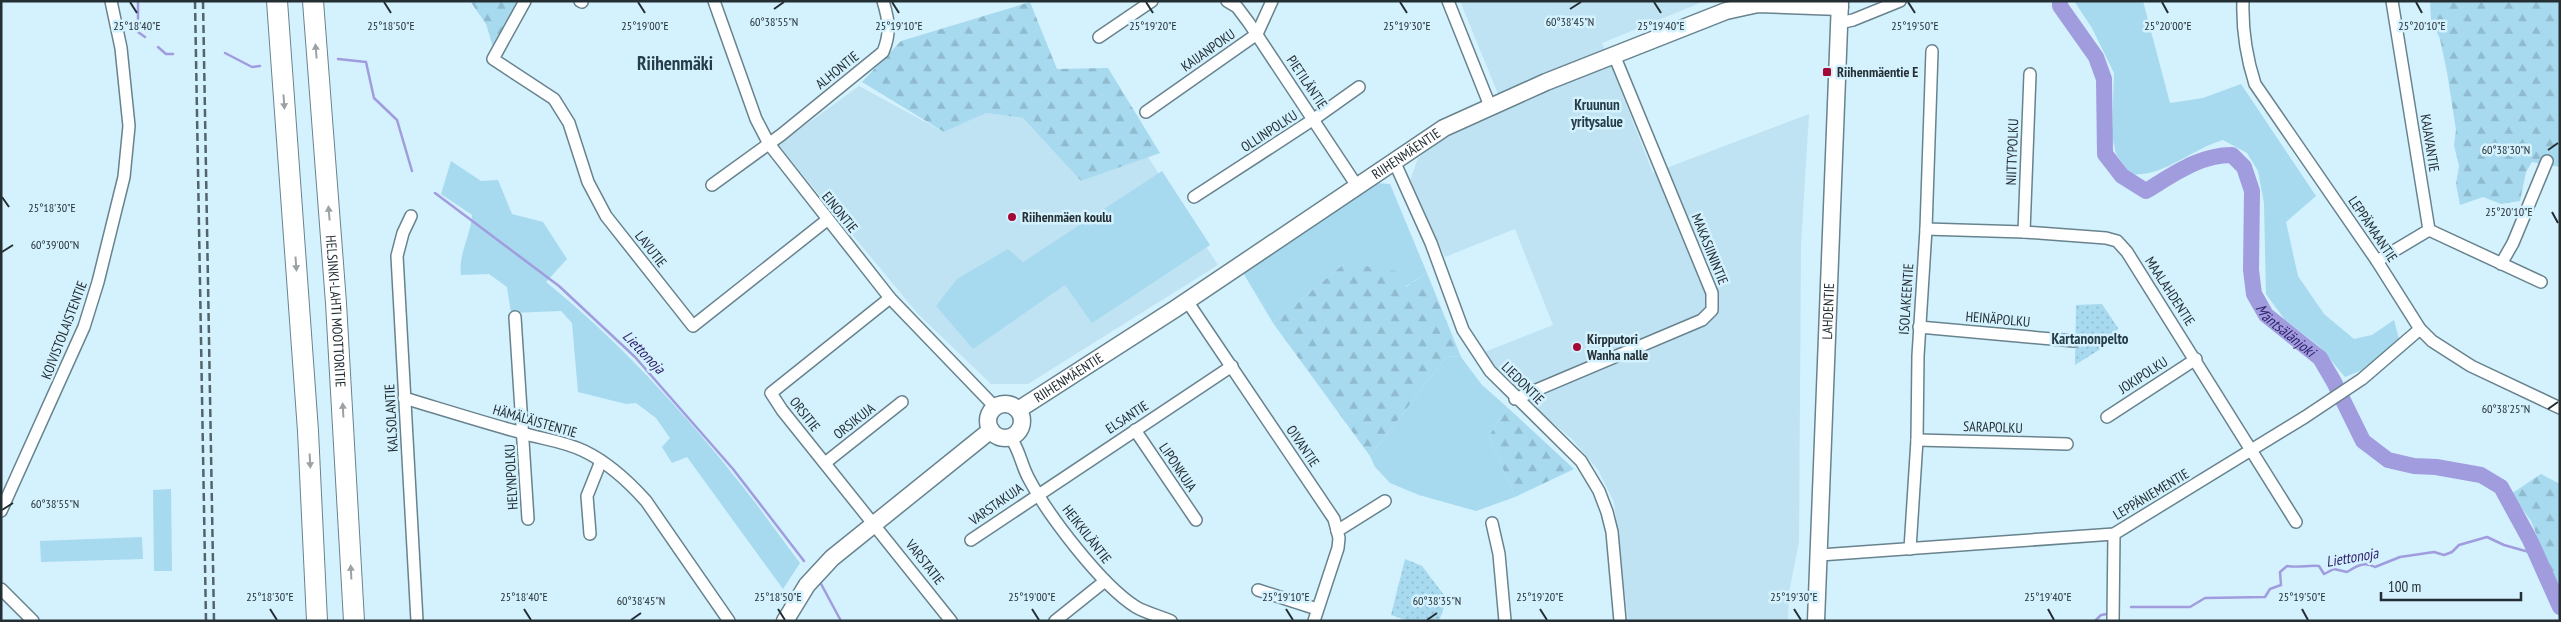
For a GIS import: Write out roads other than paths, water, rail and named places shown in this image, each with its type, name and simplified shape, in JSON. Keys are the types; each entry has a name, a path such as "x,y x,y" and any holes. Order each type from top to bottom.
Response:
{"highway":[{"path":"276,1 308,431 317,621"},
{"name":"HELSINKI-LAHTI MOOTTORITIE","path":"312,1 336,303 354,621"}],"street":[{"name":"KOIVISTOLAISTENTIE","path":"1,511 84,327 98,282 124,176 129,126 121,48 111,1"},
{"name":"LAVUTIE","path":"525,1 493,59 554,99 569,122 588,182 606,216 693,326 826,220"},
{"name":"EINONTIE","path":"714,1 756,119 769,144 826,220 890,298 994,407"},
{"name":"ALHONTIE","path":"712,185 769,144 882,52 888,40 890,23 883,1"},
{"path":"1099,37 1152,1"},
{"name":"PIETILÄNTIE","path":"1227,1 1236,7 1257,34 1357,186"},
{"name":"KAIJANPOKU","path":"1146,112 1257,34 1272,1"},
{"path":"1448,1 1490,106"},
{"path":"1840,10 1853,20 1900,1"},
{"name":"LEPPÄMAANTIE","path":"2243,1 2242,23 2245,54 2255,84 2377,261 2420,329 2432,341 2471,366 2560,408"},
{"name":"KAJAVANTIE","path":"2392,1 2428,230"},
{"name":"RIIHENMÄENTIE","path":"1018,410 1187,301 1444,128 1490,106 1614,55 1725,6 1758,4 1840,10"},
{"name":"LAHDENTIE","path":"1816,621 1840,10"},
{"name":"ISOLAKEENTIE","path":"1910,550 1917,440 1919,327 1926,229 1932,51"},
{"name":"MAKASIININTIE","path":"1515,399 1702,320 1712,310 1712,293 1614,55"},
{"name":"NIITTYPOLKU","path":"2024,232 2030,74"},
{"name":"OLLINPOLKU","path":"1194,197 1314,120 1359,87"},
{"name":"LIEDONTIE","path":"1394,161 1430,243 1463,330 1490,371 1515,399 1581,461 1599,491 1608,512 1612,532 1620,621"},
{"path":"2501,264 2513,243 2547,161"},
{"name":"KALSOLANTIE","path":"411,216 403,233 397,256 417,621"},
{"name":"MAALAHDENTIE","path":"1926,229 2024,232 2106,238 2117,241 2127,252 2196,359 2296,522"},
{"path":"2377,261 2428,230 2540,282"},
{"name":"ORSITIE","path":"874,522 782,410 771,393 890,298"},
{"name":"OIVANTIE","path":"1187,301 1334,519 1338,548 1314,621"},
{"name":"HELYNPOLKU","path":"515,317 528,519"},
{"name":"HEINÄPOLKU","path":"1919,327 2074,341"},
{"name":"LEPPÄNIEMENTIE","path":"1820,555 2114,534 2251,451 2362,379 2420,329"},
{"name":"JOKIPOLKU","path":"2107,417 2196,359"},
{"name":"ELSANTIE","path":"1038,493 1232,366"},
{"name":"HÄMÄLÄISTENTIE","path":"404,398 524,434 565,443 585,451 636,490 646,501 729,621"},
{"name":"ORSIKUJA","path":"825,463 902,402"},
{"path":"1007,404 1018,410 1022,420 1021,426 1015,435 999,437 990,430 988,421 994,407 1007,404"},
{"path":"785,621 808,585 832,558 874,522 990,430"},
{"name":"LIPONKUJA","path":"1136,430 1196,520"},
{"name":"HEIKKILÄNTIE","path":"1010,437 1016,445 1028,478 1071,541 1105,581 1136,607 1171,621"},
{"name":"SARAPOLKU","path":"1917,440 2067,444"},
{"path":"590,534 587,496 601,462"},
{"name":"VARSTAKUJA","path":"971,540 1038,493"},
{"path":"1337,531 1385,501"},
{"name":"VARSTATIE","path":"874,522 952,621"},
{"path":"1492,523 1499,554 1505,621"},
{"path":"2113,621 2114,534"},
{"path":"1055,621 1105,581"},
{"path":"1,588 33,621"},
{"path":"1258,590 1317,609"}],"waterway":[{"name":"Liettonoja","path":"138,1 138,32 145,37"},
{"name":"Mäntsälänjoki","path":"2060,1 2060,6 2096,57 2104,79 2105,154 2122,176 2146,191 2198,162 2209,158 2232,155 2244,167 2252,191 2251,270 2254,294 2266,315 2320,358 2363,441 2388,460 2414,466 2436,467 2481,475 2501,487 2530,540 2560,607"},
{"name":"Liettonoja","path":"158,47 166,54 173,54"},
{"name":"Liettonoja","path":"225,53 252,67 260,66"},
{"name":"Liettonoja","path":"338,59 366,62 374,98 397,120 412,171"},
{"name":"Liettonoja","path":"435,193 559,286 635,357 733,469 804,561"},
{"name":"Liettonoja","path":"2131,607 2190,607 2205,598 2265,597 2270,589 2281,585 2280,572 2287,566 2319,566 2324,574 2334,569 2347,572 2361,565 2367,564 2375,567 2400,557 2434,552 2444,555 2452,552 2459,545 2487,537 2504,545 2536,554"},
{"name":"Liettonoja","path":"820,582 841,621"},
{"name":"Liettonoja","path":"2095,621 2101,615 2107,614"}],"railway":[{"path":"195,1 206,621"},
{"path":"203,1 214,621"}],"place":[{"name":"Riihenmäentie E","path":"1827,72"},
{"name":"Riihenmäen koulu","path":"1012,217"},
{"name":"Kirpputori Wanha nalle","path":"1577,347"}],"district":[{"name":"Riihenmäki","path":"675,63"},
{"name":"Kruunun yritysalue","path":"1597,112"},
{"name":"Kartanonpelto","path":"2090,338"}]}
